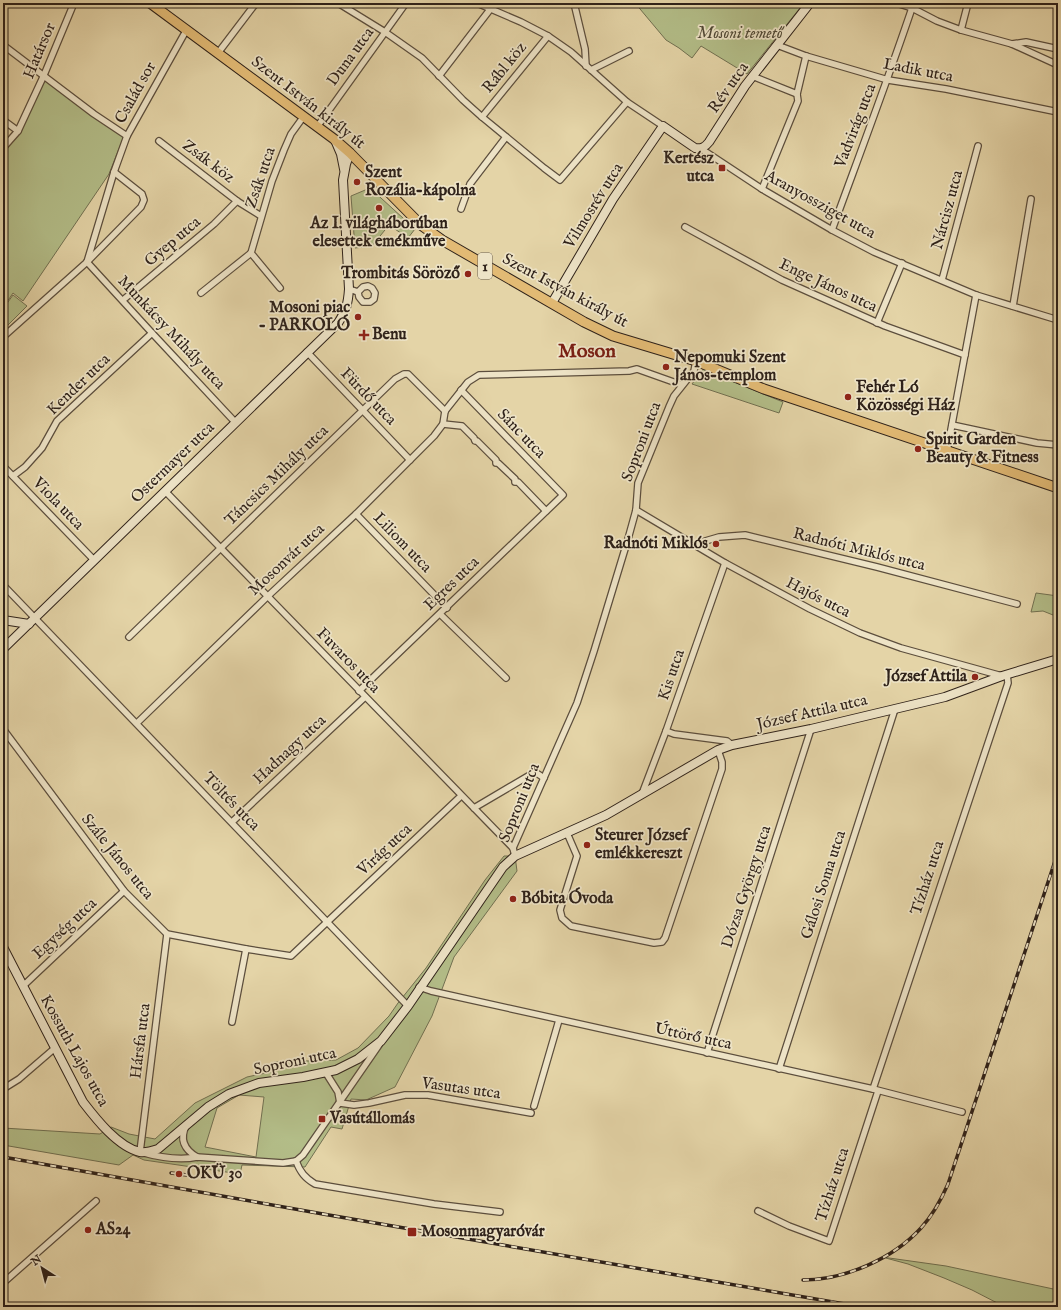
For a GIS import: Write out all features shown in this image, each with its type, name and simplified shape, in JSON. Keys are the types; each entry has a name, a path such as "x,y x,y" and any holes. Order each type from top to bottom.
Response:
{"main road":[{"name":"Szent István király út","path":"150,3 334,139 350,152 420,224 442,240 613,336 696,361 764,389 1058,488"}],"street":[{"name":"Határsor","path":"3,148 18,131 44,75 74,3"},
{"path":"218,53 256,3"},
{"path":"338,3 385,32 422,58 482,117 560,180 627,102"},
{"name":"Duna utca","path":"317,126 406,3"},
{"name":"Aranyossziget utca","path":"477,3 521,22 548,36 571,52 627,102 695,148 700,148 762,189 832,230 874,252 976,295 1058,320"},
{"path":"439,76 495,3"},
{"path":"574,3 588,68 629,51"},
{"name":"Rév utca","path":"700,148 705,147 709,142 752,76 810,3"},
{"path":"896,3 912,8 937,21 961,30 1012,44 1058,65"},
{"path":"961,30 968,3"},
{"name":"Vadvirág utca","path":"832,230 888,80 912,8"},
{"name":"Család sor","path":"87,262 114,172 127,136 187,29"},
{"name":"Rábl köz","path":"482,117 548,36"},
{"path":"1012,44 1026,42 1058,49"},
{"path":"3,45 94,114 127,136"},
{"name":"Ladik utca","path":"777,45 806,56 888,80 946,89 1058,112"},
{"path":"762,189 798,101 797,94 806,56"},
{"path":"752,76 797,94"},
{"name":"Zsák utca","path":"251,253 261,216 284,150 291,134 304,116"},
{"path":"3,120 18,131"},
{"name":"Vilmosrév utca","path":"552,303 613,199 663,126"},
{"path":"461,209 470,184 506,137"},
{"path":"334,139 341,154 344,173"},
{"name":"Zsák köz","path":"159,142 237,201 261,216"},
{"name":"Nárcisz utca","path":"942,280 978,146"},
{"path":"344,173 350,152"},
{"path":"3,337 87,262 141,207 144,200 142,194 114,172"},
{"name":"Ostermayer utca","path":"3,649 338,323 345,312 348,302 349,289 343,180 344,173"},
{"path":"1013,306 1031,198"},
{"name":"Gyep utca","path":"123,300 214,224 237,201"},
{"name":"Enge János utca","path":"685,227 782,280 877,323 965,355"},
{"path":"201,293 251,253 280,288"},
{"name":"Munkácsy Mihály utca","path":"87,262 235,422"},
{"path":"877,323 902,263"},
{"path":"368,286 372,288 375,293 374,299 370,302 363,302 359,297 358,292 363,287 368,286"},
{"path":"349,289 358,292"},
{"path":"947,451 976,295"},
{"name":"Kender utca","path":"13,476 25,467 42,448 57,421 152,333"},
{"name":"Fürdő utca","path":"307,352 410,460"},
{"name":"Soproni utca","path":"140,1152 148,1152 158,1148 217,1101 243,1089 259,1083 326,1073 348,1064 381,1041 408,1006 419,987 514,852 577,703 606,614 636,510 638,482 674,396 694,371 696,361"},
{"path":"546,511 462,426 443,424 445,411 468,382 479,375 629,371 637,369 682,385"},
{"name":"Táncsics Mihály utca","path":"129,637 395,379 404,374 408,374 445,411"},
{"name":"Sánc utca","path":"461,390 563,495"},
{"name":"Mosonvár utca","path":"137,723 268,596 356,514 434,436 443,424"},
{"path":"952,425 1037,443 1058,445"},
{"name":"Viola utca","path":"4,470 13,476 94,560"},
{"name":"Fuvaros utca","path":"165,491 474,808 514,852"},
{"name":"Egres utca","path":"359,690 447,608 563,495"},
{"name":"Hajós utca","path":"636,510 725,563 810,609 860,633 901,648 1005,675"},
{"name":"Liliom utca","path":"356,514 447,608"},
{"name":"Radnóti Miklós utca","path":"695,544 718,537 745,535 877,567 1017,604"},
{"name":"Kis utca","path":"641,795 666,731 725,563"},
{"name":"Töltés utca","path":"3,585 32,621 137,723 408,1006"},
{"path":"440,614 506,678"},
{"path":"3,620 32,621"},
{"name":"József Attila utca","path":"514,852 567,833 606,815 718,750 732,745 811,729 946,697 1005,675 1058,659"},
{"name":"Tízház utca","path":"758,1211 789,1226 829,1241 875,1090 1008,683 1005,675"},
{"name":"Hadnagy utca","path":"232,822 365,697"},
{"name":"Gálosi Soma utca","path":"779,1069 895,709"},
{"name":"Szále János utca","path":"3,729 124,891 167,934"},
{"name":"Dózsa György utca","path":"707,1053 811,729"},
{"name":"József Attila utca","path":"666,731 674,734 727,741 732,745"},
{"path":"567,833 577,856 560,910 562,918 571,926 654,943 662,942 665,938 722,769 722,762 718,750"},
{"path":"474,808 535,772 544,778"},
{"name":"Virág utca","path":"327,923 461,796"},
{"name":"Egység utca","path":"24,986 124,891"},
{"path":"167,934 291,956 327,923"},
{"name":"Hársfa utca","path":"140,1152 167,934"},
{"name":"Kossuth Lajos utca","path":"3,946 83,1102 95,1119 108,1132 124,1144 140,1152"},
{"path":"232,1022 246,949"},
{"name":"Úttörő utca","path":"419,987 439,993 875,1090 962,1112"},
{"path":"534,1106 559,1020"},
{"path":"140,1152 174,1159 189,1159 197,1157 283,1163 296,1161 303,1155 340,1103 381,1041"},
{"path":"3,1089 19,1079 55,1048"},
{"path":"326,1073 338,1092 340,1103"},
{"name":"Vasutas utca","path":"340,1103 354,1105 405,1095 428,1095 531,1113"},
{"path":"187,1125 183,1136 183,1144 188,1151 197,1157"},
{"path":"296,1161 300,1170 307,1179 315,1184 434,1204 500,1212"},
{"path":"3,1283 96,1201"}],"green space":[{"name":"Mosoni temető","path":"635,3 804,3 747,74 701,46 692,58 666,40"},
{"path":"45,78 124,136 109,174 23,301 13,293 3,308 3,153 20,133"},
{"path":"370,188 415,229 408,238 389,225 372,246 355,248 351,196"},
{"path":"13,295 27,306 7,326 3,321 3,309"},
{"path":"704,368 724,378 783,402 779,413 692,384"},
{"path":"1036,593 1058,596 1058,617 1043,611 1031,612"},
{"path":"504,856 515,856 517,871 454,957 432,1016 395,1087 366,1100 351,1099 342,1129 331,1127 305,1167 242,1165 240,1174 144,1160 133,1155 119,1165 3,1145 3,1128 100,1134 111,1127 129,1134 155,1139 195,1103 247,1077 275,1071 274,1062 336,1060 358,1048 389,1016 426,968 485,880","holes":["239,1095 264,1097 256,1157 205,1147 217,1108"]},
{"path":"882,1257 946,1266 1058,1290 1058,1307 1005,1307 944,1278 908,1264"}],"railway":[{"path":"803,1280 819,1279 851,1272 882,1258 897,1249 921,1228 943,1196 1058,852"},
{"path":"3,1157 862,1307"},
{"path":"171,1173 187,1175"}],"place":[{"name":"Kertész utca","path":"722,168"},
{"name":"Szent Rozália-kápolna","path":"357,182"},
{"name":"Az I. világháborúban elesettek emékműve","path":"379,208"},
{"name":"Trombitás Söröző","path":"468,274"},
{"name":"Mosoni piac - PARKOLÓ","path":"358,317"},
{"name":"Benu","path":"364,335"},
{"name":"Nepomuki Szent János-templom","path":"666,367"},
{"name":"Fehér Ló Közösségi Ház","path":"848,397"},
{"name":"Spirit Garden Beauty & Fitness","path":"918,449"},
{"name":"Radnóti Miklós","path":"716,544"},
{"name":"József Attila","path":"975,677"},
{"name":"Steurer József emlékkereszt","path":"587,845"},
{"name":"Bóbita Óvoda","path":"513,899"},
{"name":"Vasútállomás","path":"322,1119"},
{"name":"OKÜ 30","path":"179,1174"},
{"name":"AS24","path":"88,1230"},
{"name":"Mosonmagyaróvár","path":"412,1232"}],"district":[{"name":"Moson","path":"587,351"}]}
